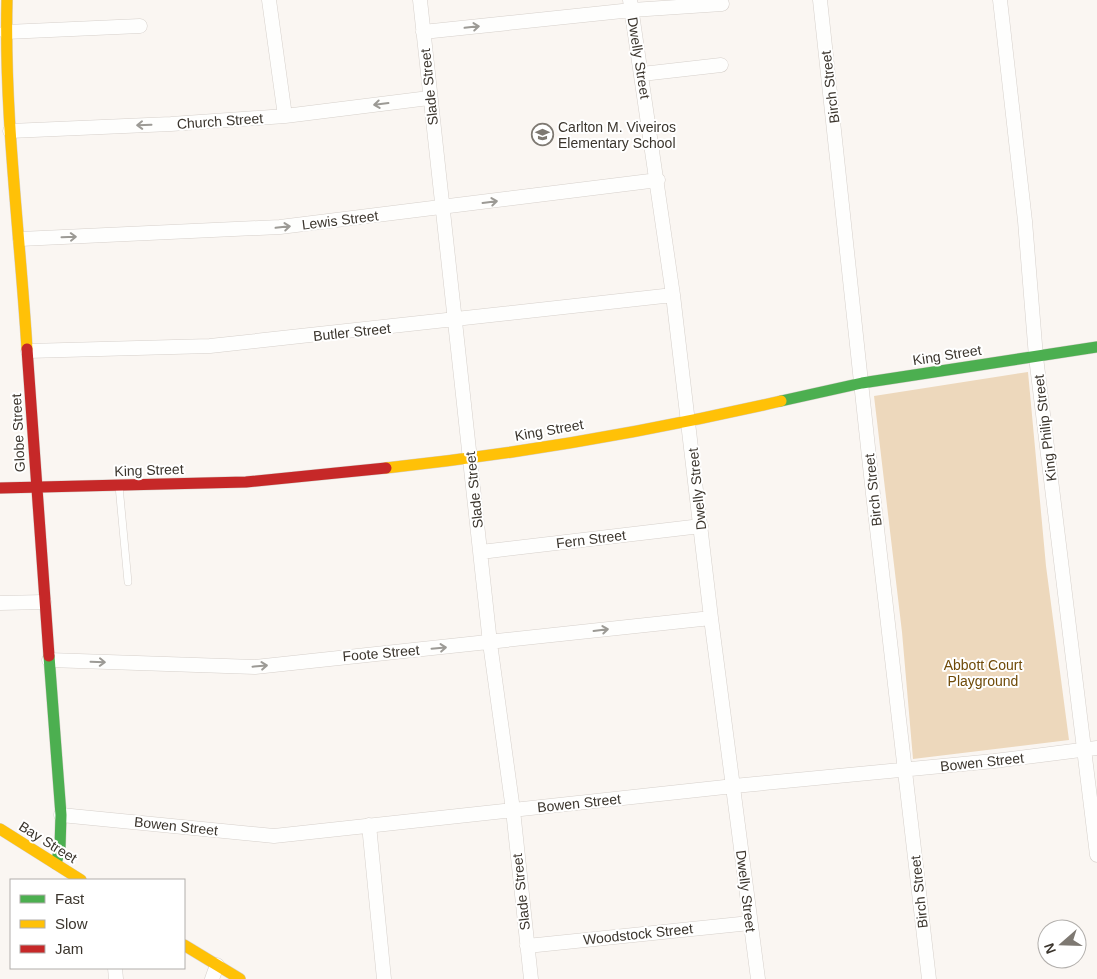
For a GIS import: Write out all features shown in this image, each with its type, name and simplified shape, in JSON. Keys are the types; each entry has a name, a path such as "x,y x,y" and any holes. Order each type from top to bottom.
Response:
{"street":[{"name":"Globe Street","path":"7,0 6,32 10,131 20,239 44,602 61,815 60,847 56,864"},
{"path":"269,0 286,116"},
{"name":"Slade Street","path":"420,0 441,208 471,459 490,643 513,810 531,979"},
{"name":"Birch Street","path":"820,0 930,979"},
{"name":"King Philip Street","path":"1000,0 1025,221 1036,357 1090,749 1097,855"},
{"path":"423,32 631,5 722,4"},
{"name":"Dwelly Street","path":"631,5 658,180 673,295 711,618 758,979"},
{"path":"6,32 140,26"},
{"path":"642,74 721,65"},
{"name":"Church Street","path":"10,131 171,124 286,116 430,98"},
{"path":"0,165 10,131"},
{"name":"Lewis Street","path":"20,239 280,228 658,180"},
{"name":"Butler Street","path":"28,351 210,346 673,295"},
{"name":"King Street","path":"0,488 246,482 471,459 689,422 862,383 1097,347"},
{"name":"Fern Street","path":"481,552 700,526"},
{"path":"0,603 44,602"},
{"name":"Foote Street","path":"49,660 255,667 711,618"},
{"name":"Bowen Street","path":"61,815 274,836 1090,749"},
{"path":"369,825 384,979"},
{"name":"Bay Street","path":"0,829 78,879"},
{"name":"Woodstock Street","path":"527,946 750,923"},
{"path":"185,946 240,979"},
{"path":"212,979 217,965"}],"lane":[{"path":"119,486 128,582"}],"green space":[{"name":"Abbott Court Playground","path":"1028,372 1046,566 1069,740 913,759 902,632 874,396"}],"traffic: fast":[{"path":"781,401 862,383 1097,347"},
{"path":"49,656 61,815 60,847 56,864"}],"traffic: slow":[{"path":"7,0 10,131 27,349"},
{"path":"386,468 584,441 781,401"},
{"path":"0,829 79,879"},
{"path":"185,946 240,979"}],"traffic: jam":[{"path":"27,349 49,656"},
{"path":"0,488 246,482 386,468"}],"place":[{"name":"Carlton M. Viveiros Elementary School","path":"542,135"}]}
